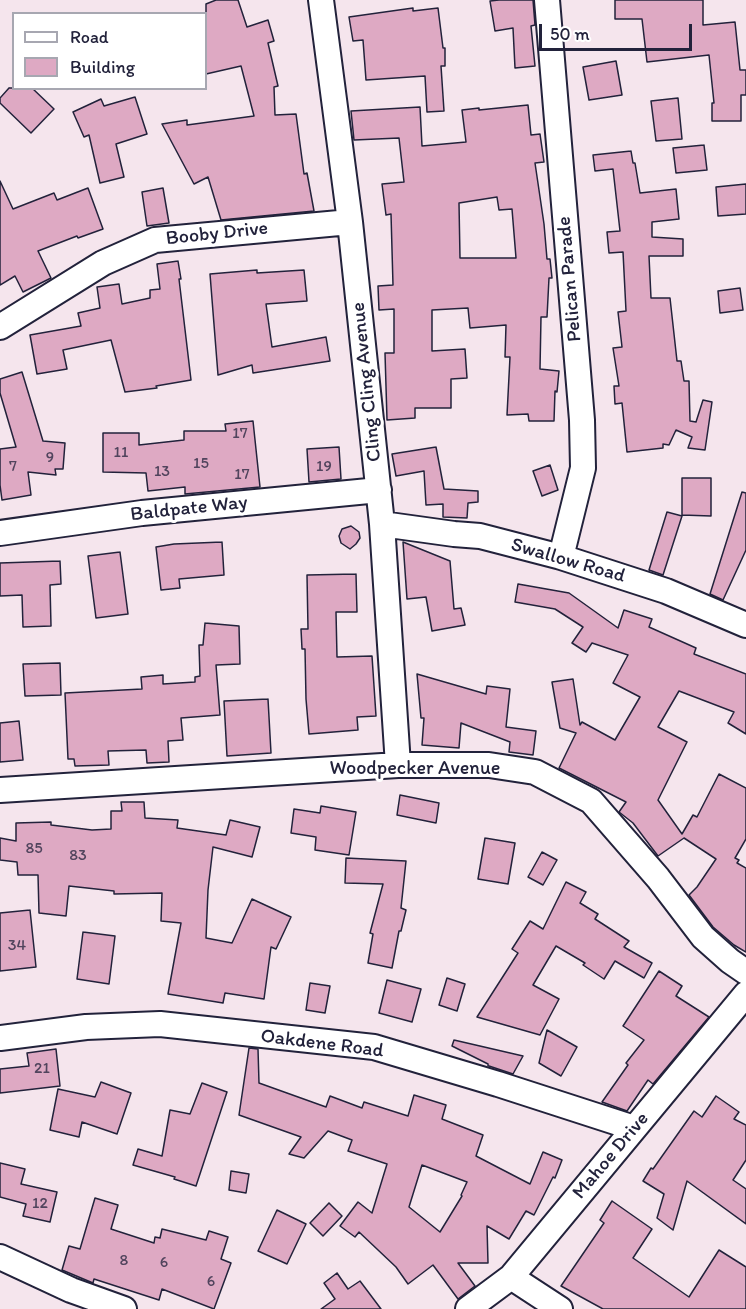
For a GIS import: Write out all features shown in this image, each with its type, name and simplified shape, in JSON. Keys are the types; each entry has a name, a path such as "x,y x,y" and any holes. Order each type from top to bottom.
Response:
{"street":[{"name":"Cling Cling Avenue","path":"321,0 350,222 379,490 398,765"},
{"name":"Pelican Parade","path":"547,0 582,420 583,468 561,557"},
{"name":"Booby Drive","path":"0,327 103,263 155,240 350,222"},
{"name":"Baldpate Way","path":"0,533 142,513 379,490"},
{"name":"Swallow Road","path":"382,524 480,536 561,557 666,591 746,625"},
{"name":"Woodpecker Avenue","path":"0,790 398,765 489,765 535,772 591,801 658,878 702,937 746,972"},
{"name":"Mahoe Drive","path":"468,1309 511,1277 746,994"},
{"name":"Oakdene Road","path":"0,1038 86,1027 160,1024 374,1047 634,1128"},
{"path":"0,1257 71,1290 124,1309"},
{"path":"511,1277 560,1309"}],"building":[{"path":"216,0 238,0 247,27 268,20 274,41 268,43 278,86 274,87 275,115 296,114 304,174 307,173 314,211 221,220 208,177 194,184 162,124 187,120 187,125 254,116 241,66 207,74 206,4"},
{"path":"533,0 535,25 531,26 535,66 515,68 513,28 495,31 490,1"},
{"path":"615,0 703,0 703,25 735,22 740,70 746,70 746,95 741,95 741,121 712,121 712,103 714,103 709,55 647,62 642,19 615,19"},
{"path":"413,8 413,11 438,8 443,48 445,48 445,66 441,66 444,111 427,112 425,76 366,80 363,40 353,41 349,17"},
{"path":"616,61 622,95 589,100 583,67"},
{"path":"9,88 34,90 54,109 31,133 0,103 0,98"},
{"path":"135,97 147,134 116,144 124,177 100,183 89,135 84,137 73,112 101,99 104,106"},
{"path":"678,98 682,139 656,141 651,101"},
{"path":"528,105 531,135 540,134 544,162 535,163 547,259 550,259 552,278 549,278 547,317 541,317 540,369 559,371 557,392 555,391 554,421 529,421 528,414 507,415 510,357 505,357 506,325 470,328 468,308 432,310 432,351 465,349 467,378 451,379 451,408 415,408 415,418 387,420 385,353 394,353 394,309 379,310 378,286 393,285 391,214 386,215 382,184 404,182 399,138 354,140 351,111 420,107 422,146 466,142 462,110 479,108 479,110","holes":["497,197 499,210 512,209 516,258 460,258 459,203"]},
{"path":"704,145 707,170 676,173 673,148"},
{"path":"631,151 640,193 676,189 679,219 652,222 652,237 683,239 683,256 649,256 651,298 670,298 677,361 681,361 684,381 689,381 690,421 696,422 703,400 712,402 705,450 688,448 692,437 676,430 669,445 663,444 663,448 627,452 622,403 615,404 614,386 619,386 613,348 622,347 618,312 626,311 623,252 609,253 607,232 620,231 613,169 595,171 593,155"},
{"path":"0,181 13,209 54,193 57,200 88,188 103,229 38,251 51,278 23,292 15,276 0,285"},
{"path":"746,184 746,214 718,216 716,187"},
{"path":"163,188 169,223 147,226 142,192"},
{"path":"178,261 191,380 125,392 111,340 63,350 67,369 37,374 30,335 81,326 78,313 100,308 97,287 119,284 122,304 150,298 150,290 160,289 157,264"},
{"path":"257,270 257,273 304,270 307,301 266,304 272,347 326,337 330,361 253,373 252,365 218,375 210,274"},
{"path":"740,288 743,310 720,313 718,291"},
{"path":"22,372 43,441 65,443 63,469 55,469 56,475 28,472 31,495 2,500 0,449 16,447 0,393 0,379"},
{"path":"253,421 260,487 185,494 185,487 148,491 146,473 103,472 103,433 139,433 139,445 184,440 184,431 226,431 225,424"},
{"path":"339,447 341,479 309,482 307,449"},
{"path":"436,447 444,489 478,491 478,502 468,503 467,518 443,517 443,504 426,505 424,471 396,476 392,454"},
{"path":"550,465 558,490 542,496 533,471"},
{"path":"682,478 711,478 711,516 682,515"},
{"path":"742,492 746,493 746,550 723,600 710,594"},
{"path":"667,512 682,516 663,575 649,570"},
{"path":"351,526 359,532 360,538 350,549 341,543 339,536 342,529"},
{"path":"222,542 224,575 179,579 180,588 161,590 156,547"},
{"path":"403,542 450,561 454,609 461,608 465,625 432,631 426,597 407,599"},
{"path":"120,552 128,614 96,618 88,556"},
{"path":"60,561 61,584 50,585 51,626 23,627 22,595 0,596 0,563"},
{"path":"356,574 357,612 336,612 337,657 372,656 376,716 357,717 358,730 309,734 305,649 302,649 301,629 308,629 307,575"},
{"path":"518,584 569,593 618,628 624,610 652,619 649,627 696,648 694,654 746,674 746,734 728,723 734,712 679,691 658,727 687,742 658,800 682,834 693,815 697,817 719,774 746,788 746,839 735,858 739,860 737,863 746,868 746,952 713,927 689,895 716,859 684,838 658,856 633,823 619,812 626,802 559,768 576,733 560,728 552,682 573,679 580,725 582,722 615,740 640,697 613,683 628,655 592,643 586,652 572,643 583,627 555,609 515,602"},
{"path":"205,623 239,626 240,664 216,665 220,715 181,718 183,740 168,741 169,762 147,763 146,750 108,751 109,765 75,766 74,759 68,759 65,693 142,689 141,677 163,675 163,684 195,682 195,677 200,676 199,645 203,645"},
{"path":"60,663 61,695 25,696 23,664"},
{"path":"417,674 486,694 487,686 510,689 506,727 536,731 533,755 509,752 510,742 461,723 459,748 422,745 424,718 421,718"},
{"path":"268,699 271,753 227,756 224,701"},
{"path":"19,721 23,760 0,762 0,723"},
{"path":"400,795 439,803 436,823 397,815"},
{"path":"121,802 144,802 145,818 178,820 177,828 226,835 230,820 260,827 252,857 213,847 206,938 232,943 252,899 291,917 276,949 271,947 264,999 225,993 223,1003 168,994 181,923 161,921 162,893 114,894 114,891 69,886 66,916 39,913 38,875 18,875 17,862 0,860 0,838 16,841 16,823 51,822 51,825 92,830 111,829 111,811 122,811"},
{"path":"321,806 356,812 349,855 315,850 316,837 291,833 294,809 320,813"},
{"path":"485,838 515,843 508,884 478,879"},
{"path":"542,852 557,860 543,885 528,877"},
{"path":"346,858 406,861 401,908 406,910 401,931 399,931 392,968 368,963 373,934 370,933 383,884 345,883"},
{"path":"566,882 586,892 580,903 598,914 595,919 629,941 624,947 652,963 644,978 615,961 604,979 583,965 585,963 556,946 533,985 559,999 540,1035 477,1017 518,953 512,949 530,921 543,929"},
{"path":"30,910 36,967 0,971 0,913"},
{"path":"83,932 115,936 109,984 77,979"},
{"path":"659,971 682,986 676,996 709,1017 653,1084 648,1080 627,1111 602,1102 628,1065 626,1063 644,1040 623,1026"},
{"path":"447,978 465,984 457,1011 439,1005"},
{"path":"387,980 421,989 412,1022 379,1013"},
{"path":"310,983 330,986 325,1013 306,1010"},
{"path":"547,1030 577,1047 561,1076 539,1063"},
{"path":"454,1040 523,1056 513,1074 488,1066 452,1046"},
{"path":"249,1048 258,1049 259,1083 326,1107 330,1096 362,1108 364,1102 408,1116 414,1095 446,1105 442,1119 483,1135 476,1156 530,1184 543,1152 562,1160 555,1178 553,1177 534,1215 526,1211 509,1239 487,1226 488,1263 458,1263 475,1286 458,1299 433,1265 408,1284 396,1267 359,1232 355,1237 340,1226 358,1202 372,1213 387,1164 348,1151 352,1140 328,1131 304,1158 289,1154 301,1137 239,1115","holes":["422,1165 467,1182 462,1196 440,1232 409,1207"]},
{"path":"56,1049 60,1086 0,1093 0,1069 29,1066 27,1053"},
{"path":"101,1082 131,1093 117,1134 82,1122 79,1137 50,1130 58,1089 95,1097"},
{"path":"202,1083 227,1092 196,1186 174,1179 175,1177 133,1165 138,1149 162,1156 170,1110 190,1114"},
{"path":"716,1096 739,1112 734,1119 746,1125 746,1160 733,1180 746,1189 746,1224 687,1181 673,1230 657,1218 664,1194 643,1181 694,1111 702,1117"},
{"path":"0,1163 25,1169 21,1184 57,1192 50,1222 23,1216 26,1204 0,1197"},
{"path":"231,1171 249,1174 246,1193 229,1190"},
{"path":"95,1198 118,1205 111,1229 154,1243 155,1237 160,1238 162,1229 206,1240 209,1231 228,1237 221,1259 231,1263 214,1309 162,1289 159,1300 94,1279 93,1283 62,1270 69,1246 80,1249"},
{"path":"612,1201 652,1229 633,1258 689,1297 719,1250 746,1267 746,1309 603,1309 561,1286 604,1223 600,1220"},
{"path":"329,1203 342,1216 323,1236 310,1223"},
{"path":"277,1210 306,1224 287,1264 258,1251"},
{"path":"337,1273 348,1289 360,1281 381,1309 321,1309 335,1299 324,1283"}]}
